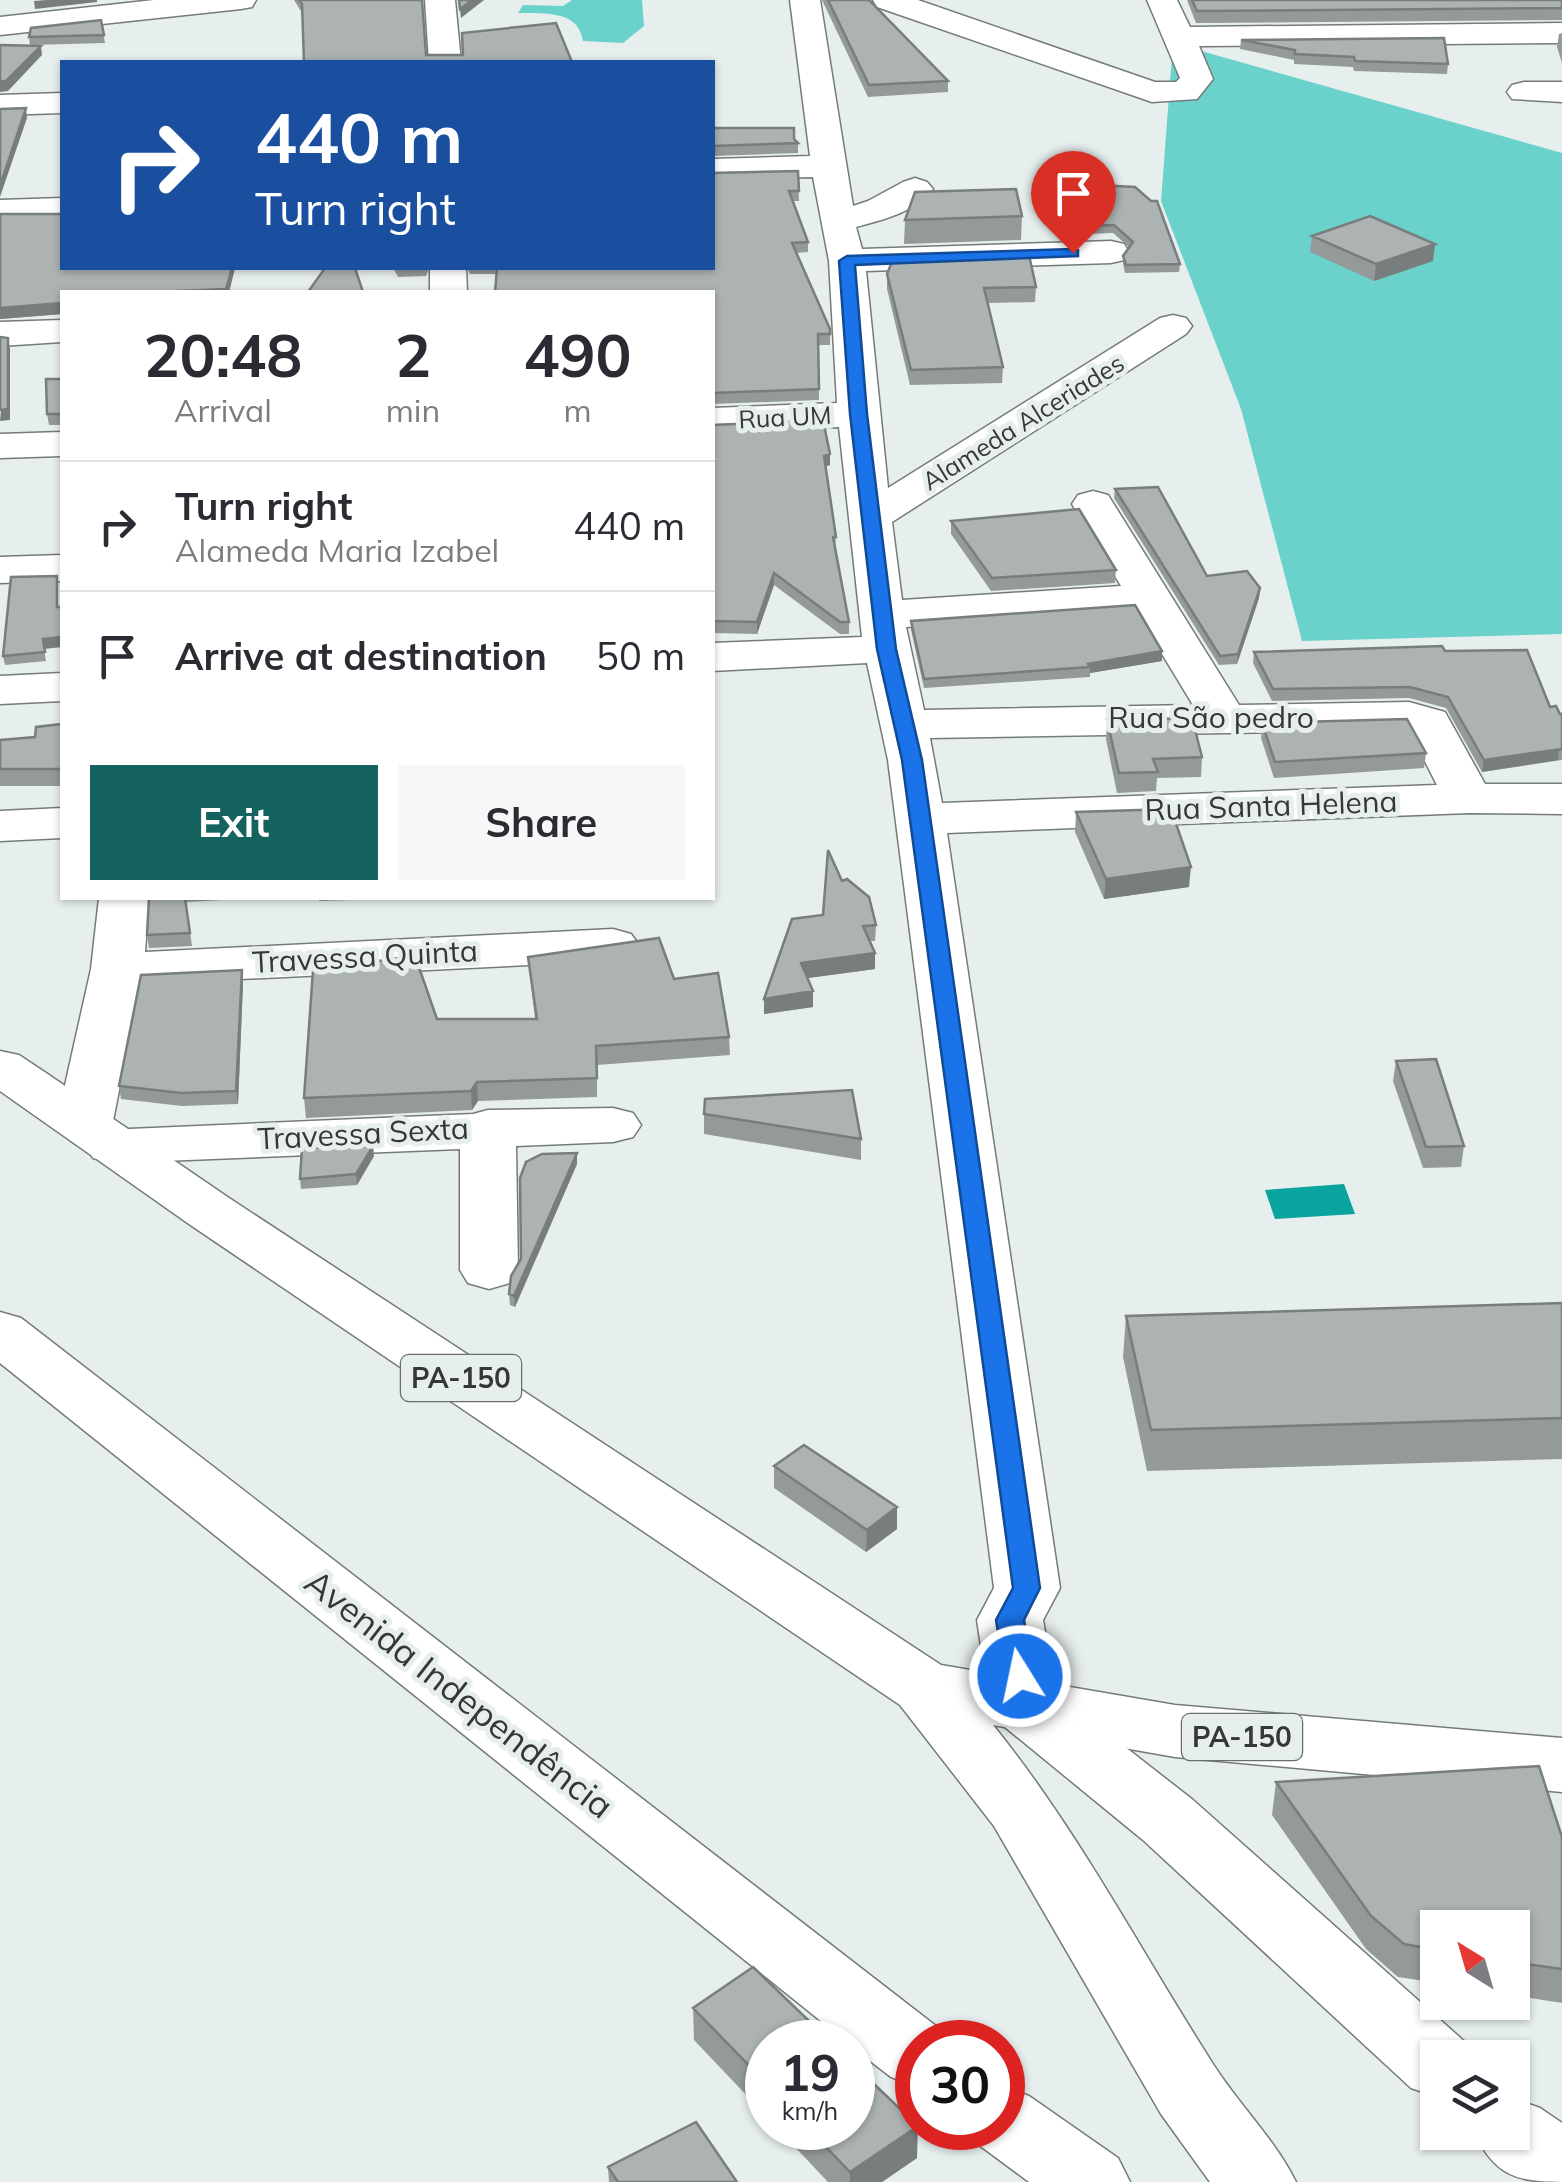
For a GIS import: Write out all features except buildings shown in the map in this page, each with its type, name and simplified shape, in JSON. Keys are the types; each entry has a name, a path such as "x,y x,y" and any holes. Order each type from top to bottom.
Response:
{"street":[{"path":"0,26 240,0"},
{"path":"440,0 445,60"},
{"path":"805,0 842,241 858,414 885,632 906,724 1027,1588 1010,1620 1024,1705 1168,1820 1420,2049"},
{"path":"888,0 1152,92 1185,92 1197,78 1162,0"},
{"path":"1180,37 1562,33"},
{"path":"1524,92 1562,92"},
{"path":"0,105 60,103"},
{"path":"715,169 831,166"},
{"path":"842,241 914,188"},
{"path":"0,211 60,209"},
{"path":"842,241 1110,252"},
{"name":"Alameda Alceriades","path":"873,516 1172,326"},
{"path":"0,334 60,332"},
{"name":"Rua UM","path":"715,420 858,414"},
{"path":"0,446 60,444"},
{"path":"1094,504 1223,717"},
{"path":"0,570 60,568"},
{"path":"715,657 1148,597"},
{"path":"0,690 60,687"},
{"name":"Rua São pedro","path":"906,724 1223,717 1420,718 1428,722 1453,762 1468,798"},
{"name":"Rua Santa Helena","path":"919,819 1468,798 1562,799"},
{"path":"0,826 60,823"},
{"path":"99,1134 124,900"},
{"name":"Travessa Quinta","path":"117,969 613,946"},
{"name":"PA-150","path":"0,1067 924,1686 1019,1806 1188,2091 1256,2182"},
{"name":"Travessa Sexta","path":"99,1134 613,1124"},
{"path":"488,1127 488,1270"},
{"name":"Avenida Independência","path":"0,1332 895,2037"},
{"name":"PA-150","path":"924,1686 1175,1731 1562,1765"},
{"path":"1168,1820 1165,1778 1175,1731"},
{"path":"610,1813 895,2068"},
{"path":"1025,2135 1090,2182"},
{"path":"1530,2144 1562,2168"},
{"path":"988,2150 1026,2182"}],"shaded area":[{"path":"572,0 642,0 644,26 623,43 583,41 580,31 567,18 518,13 523,5 563,6"},
{"path":"1173,43 1562,153 1562,634 1302,641 1241,409 1161,201"},
{"path":"1344,1184 1355,1214 1275,1219 1265,1190"}],"route":[{"path":"1020,1676 1010,1620 1027,1588 912,760 886,649 858,414 847,261 1073,253"}]}
